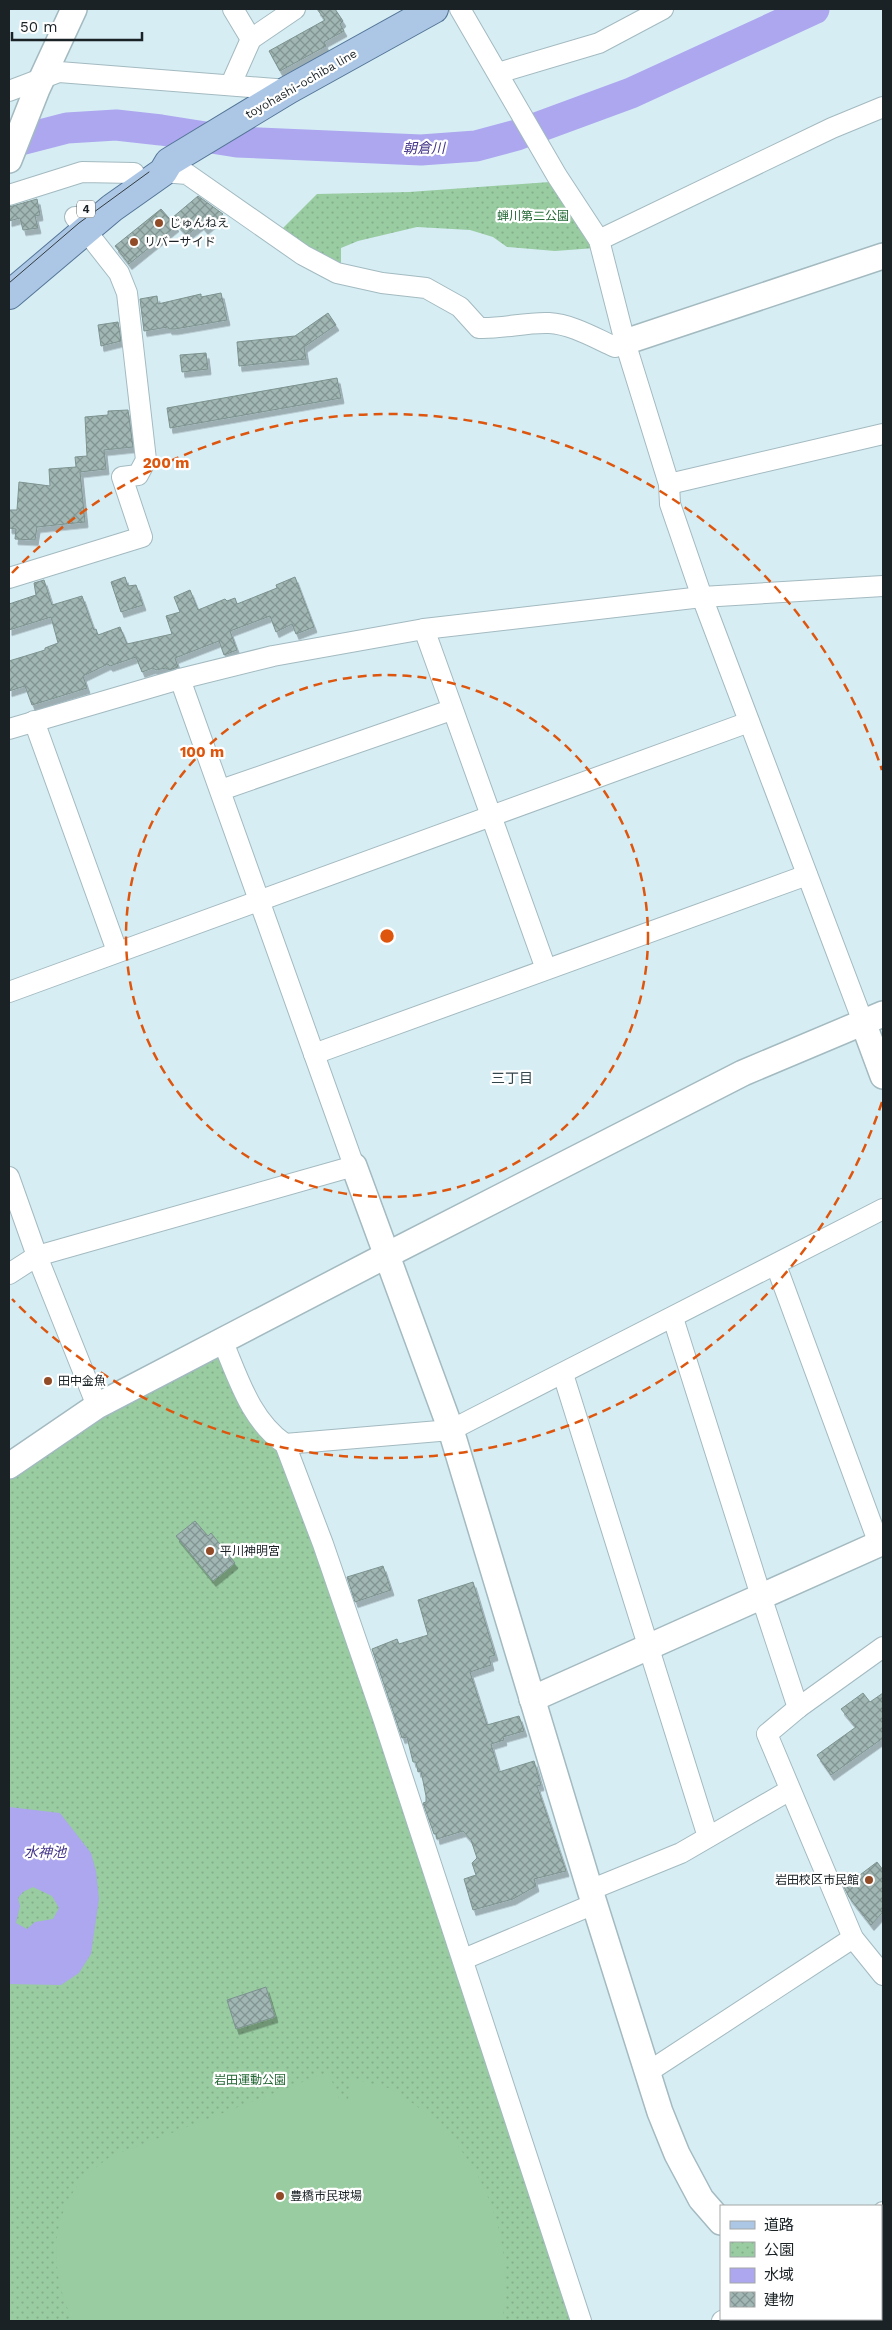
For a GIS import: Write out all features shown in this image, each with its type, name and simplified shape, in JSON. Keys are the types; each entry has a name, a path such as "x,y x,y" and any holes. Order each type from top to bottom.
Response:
{"main road":[{"name":"toyohashi-ochiba line","path":"9,271 80,224 112,208 166,167 282,94 434,9"},
{"name":"toyohashi-ochiba line","path":"9,295 134,173 154,162 166,167"}],"street":[{"path":"9,160 40,84 74,9"},
{"path":"233,9 251,39"},
{"path":"231,84 251,39 295,9"},
{"path":"460,9 552,168 599,240 625,342 669,484 670,504 702,597 808,875 873,1018 883,1076"},
{"path":"498,73 599,43 663,9"},
{"path":"9,91 40,84 59,72 104,77 231,84 282,94"},
{"path":"599,240 832,128 883,107"},
{"path":"166,167 187,174 303,255 337,273 382,283 426,288 460,307 479,328 499,329 532,323 551,323 576,330 615,347 625,342 883,256"},
{"path":"9,195 82,172 134,173"},
{"path":"9,578 142,537 122,477 138,475 146,460 127,293 119,274 80,224"},
{"path":"669,484 883,434"},
{"path":"9,729 180,680 273,656 424,629 702,597 883,586"},
{"path":"424,629 451,710 546,969"},
{"path":"180,680 221,790 354,1166 451,1430 592,1897 660,2112 677,2154 701,2199 720,2221"},
{"path":"221,790 451,710"},
{"path":"34,721 118,951"},
{"path":"9,992 749,722"},
{"path":"314,1054 808,875"},
{"path":"9,1466 97,1406 222,1340 743,1073 873,1018"},
{"path":"9,1274 38,1256 354,1166"},
{"path":"9,1176 38,1256 97,1406"},
{"path":"285,1444 451,1430 883,1209"},
{"path":"532,1698 881,1543 776,1265"},
{"path":"673,1318 798,1708"},
{"path":"222,1340 248,1403 274,1436 285,1444 323,1544 464,1959 581,2321"},
{"path":"563,1374 647,1648 708,1837"},
{"path":"883,1647 798,1708 767,1734 853,1938 883,1975"},
{"path":"464,1959 681,1853 790,1790"},
{"path":"648,2072 853,1938"}],"green space":[{"name":"蝉川第二公園","path":"550,182 595,248 555,251 507,247 493,237 470,230 417,227 358,241 341,248 341,269 280,231 317,194 409,192"},
{"name":"岩田運動公園","path":"222,1340 285,1444 581,2321 9,2321 9,1466"},
{"name":"豊橋市民球場","path":"328,2072 339,2098 348,2100 351,2078 388,2088 406,2098 445,2131 464,2154 479,2179 500,2233 504,2262 505,2292 502,2321 73,2321 65,2303 60,2284 56,2245 59,2226 65,2208 74,2191 87,2175 120,2149 123,2152"}],"water":[{"name":"水神池","path":"9,1807 60,1813 91,1853 96,1871 99,1899 91,1954 79,1973 61,1985 9,1984","holes":["33,1887 52,1896 59,1908 53,1919 35,1922 27,1929 16,1923 20,1906 18,1898 23,1892"]}],"building":[{"path":"317,9 335,9 343,21 340,24 344,31 324,42 326,46 280,71 269,51 325,20"},
{"path":"198,196 223,214 205,229 201,224 187,235 172,218"},
{"path":"37,199 40,215 35,216 38,228 23,230 20,218 9,221 9,207"},
{"path":"161,209 176,226 129,264 115,246"},
{"path":"221,293 227,320 175,329 169,329 168,327 144,331 140,299 157,296 158,304 201,294 201,297"},
{"path":"328,313 336,325 304,347 306,359 239,366 237,342 295,336"},
{"path":"118,322 121,341 101,346 98,325"},
{"path":"206,353 208,369 182,372 180,355"},
{"path":"337,378 341,398 170,428 167,408"},
{"path":"128,410 133,447 104,450 106,469 80,472 85,522 37,527 35,540 15,539 16,529 9,528 9,510 17,510 19,482 50,486 49,469 76,467 75,457 87,456 85,417 108,415 108,411"},
{"path":"125,577 128,586 136,585 143,605 121,612 111,582"},
{"path":"295,577 314,627 296,634 292,624 276,632 270,616 230,631 237,650 224,655 219,641 175,658 178,667 169,670 166,668 156,670 153,668 142,672 136,657 110,666 108,664 83,676 87,688 32,705 25,686 9,691 9,661 45,650 45,648 58,643 51,617 9,630 9,604 36,595 34,583 44,580 52,605 82,596 94,630 96,629 98,635 120,627 127,644 172,634 166,616 180,612 174,597 190,590 198,610 225,599 227,601 235,598 237,604 277,588 276,585"},
{"name":"平川神明宮","path":"195,1521 208,1536 211,1533 235,1563 213,1581 176,1536"},
{"path":"383,1566 391,1590 355,1602 347,1577"},
{"path":"473,1582 495,1655 489,1657 491,1665 470,1672 487,1725 519,1716 524,1731 503,1737 504,1740 491,1744 499,1772 534,1761 541,1785 537,1786 566,1871 534,1879 536,1886 513,1899 473,1910 464,1879 476,1875 472,1863 477,1858 471,1840 463,1831 437,1839 436,1834 434,1834 423,1803 426,1802 426,1796 421,1771 418,1772 416,1762 413,1762 407,1737 402,1738 372,1649 397,1639 399,1644 428,1635 418,1600"},
{"path":"863,1693 870,1702 883,1693 883,1738 831,1775 817,1755 856,1727 841,1709"},
{"name":"岩田校区市民館","path":"877,1862 883,1870 883,1912 871,1925 849,1897 844,1887"},
{"path":"266,1987 275,2017 236,2029 227,2000"}],"waterway":[{"name":"朝倉川","path":"9,143 67,128 116,125 237,142 421,150 476,146 517,135 631,93 814,9"}],"tram line":[{"path":"9,283 79,223 149,172"}],"place":[{"name":"じゅんねえ","path":"159,223"},
{"name":"リバーサイド","path":"134,242"},
{"name":"田中金魚","path":"48,1381"},
{"name":"平川神明宮","path":"210,1551"},
{"name":"岩田校区市民館","path":"869,1880"},
{"name":"豊橋市民球場","path":"280,2196"}],"district":[{"name":"三丁目","path":"512,1078"}]}
